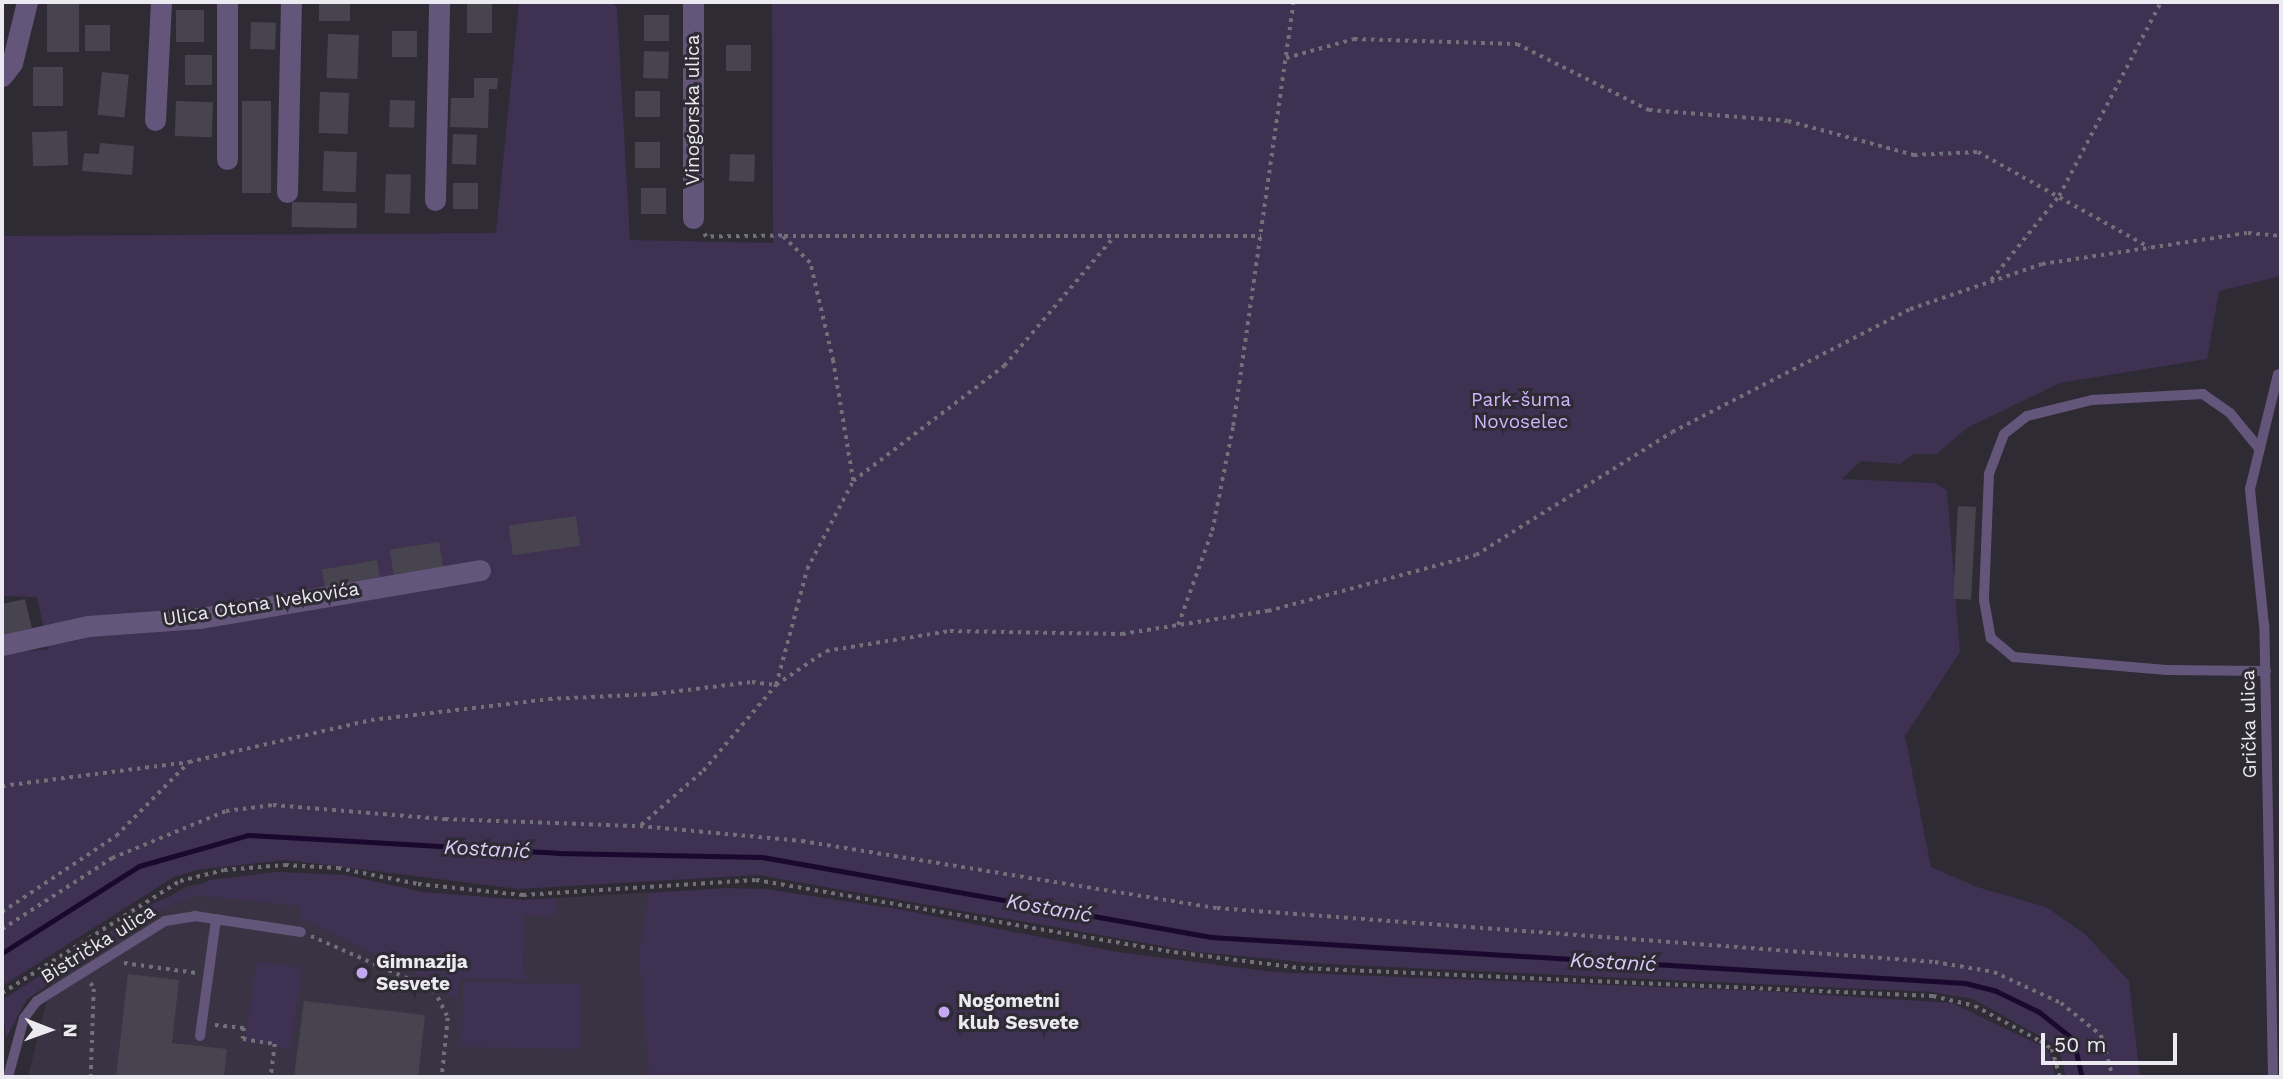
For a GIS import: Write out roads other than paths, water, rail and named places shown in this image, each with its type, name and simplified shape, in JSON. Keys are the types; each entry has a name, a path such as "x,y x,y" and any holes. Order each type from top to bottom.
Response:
{"street":[{"path":"2,76 12,63 27,2"},
{"path":"155,120 161,2"},
{"path":"227,2 227,159"},
{"path":"287,192 291,2"},
{"path":"435,200 439,2"},
{"name":"Vinogorska ulica","path":"693,2 693,218"},
{"name":"Ulica Otona Ivekovića","path":"2,645 88,626 200,618 480,570"}],"lane":[{"name":"Grička ulica","path":"2273,1077 2266,671 2249,489 2278,374"},
{"path":"2258,447 2230,413 2203,394 2091,400 2027,416 2004,434 1989,474 1984,600 1991,638 2014,657 2166,670 2266,671"},
{"path":"200,1036 216,919"},
{"name":"Bistrička ulica","path":"8,1077 24,1018 37,1001 165,921 216,919 300,932"}],"waterway":[{"name":"Kostanić","path":"2,953 139,866 248,835 557,853 762,857 1211,937 1965,983 1996,991 2039,1012 2073,1039 2082,1077"}],"place":[{"name":"Gimnazija Sesvete","path":"362,973"},
{"name":"Nogometni klub Sesvete","path":"944,1012"}],"park label":[{"name":"Park-šuma Novoselec","path":"1521,411"}]}
